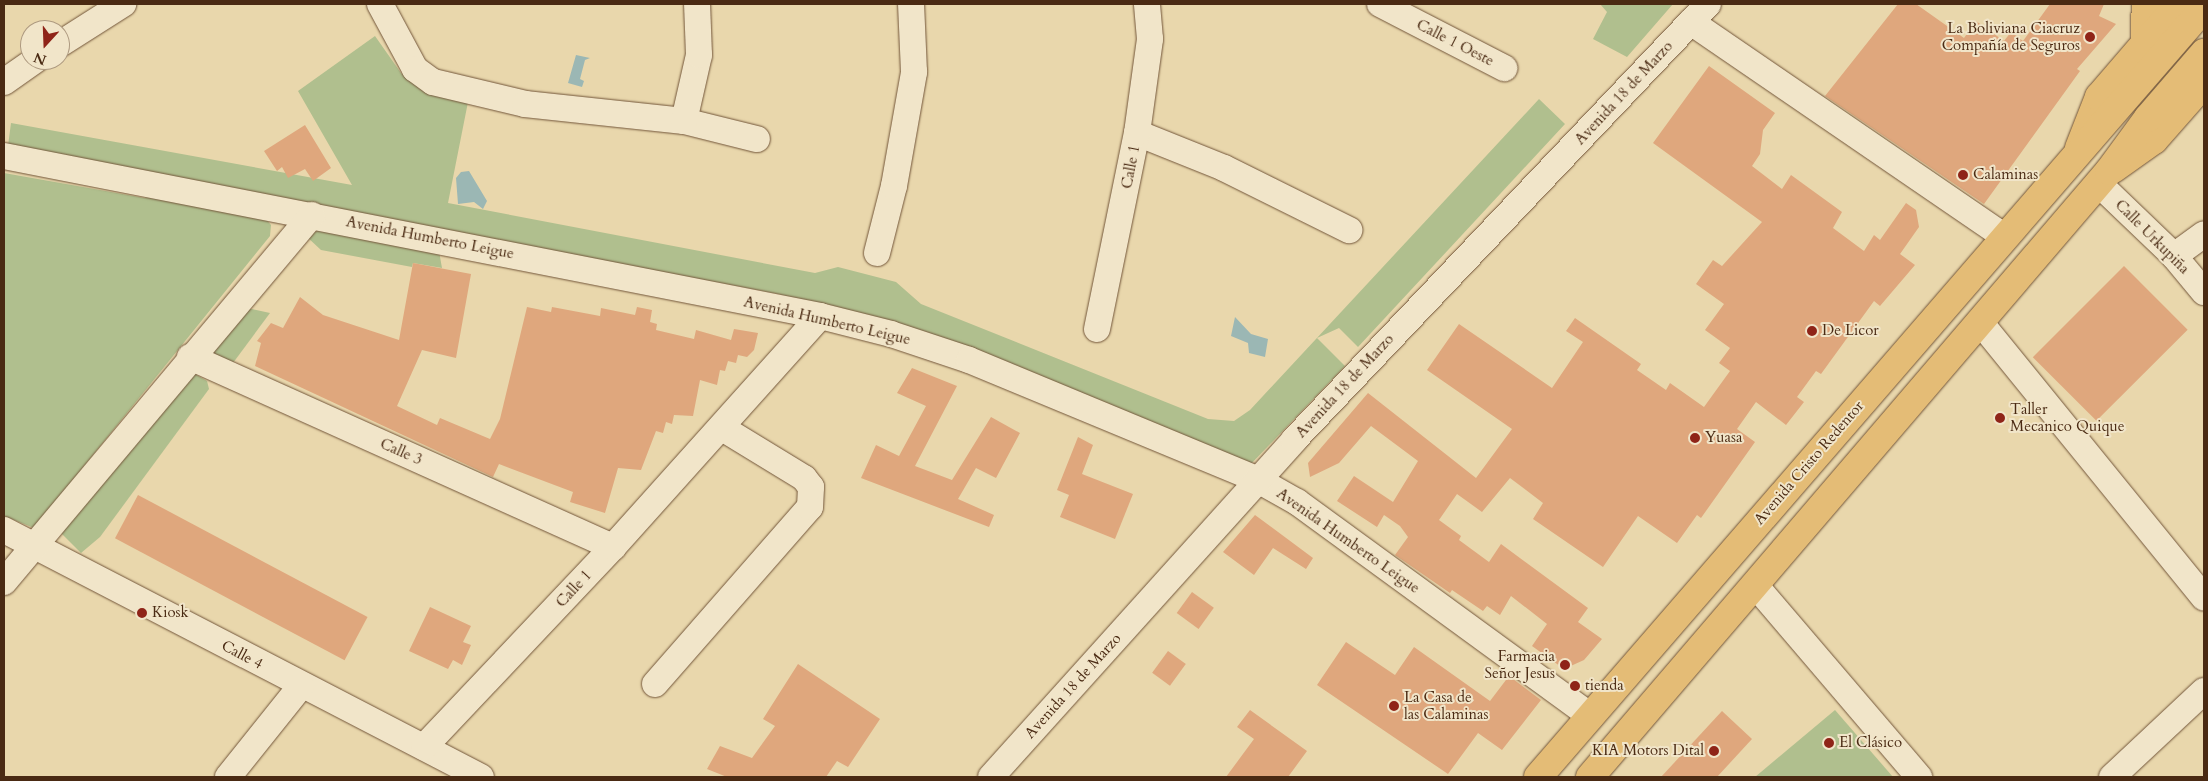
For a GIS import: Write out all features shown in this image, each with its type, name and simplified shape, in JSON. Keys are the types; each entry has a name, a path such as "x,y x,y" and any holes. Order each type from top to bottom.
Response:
{"main road":[{"path":"2145,43 2146,4"},
{"name":"Avenida Cristo Redentor","path":"2079,148 2099,97 2178,4"},
{"name":"Avenida Cristo Redentor","path":"1538,777 2079,148 2126,100 2204,8"},
{"path":"1590,777 2104,177 2148,118 2204,53"},
{"path":"2104,177 2154,140 2204,83"}],"street":[{"path":"70,38 123,4"},
{"path":"380,4 415,69 433,82 525,104 684,121 757,139"},
{"path":"684,121 699,55 697,4"},
{"path":"877,253 894,186 914,72 911,4"},
{"name":"Calle 1","path":"1097,329 1137,133 1150,40 1147,4"},
{"name":"Calle 1 Oeste","path":"1380,4 1504,68"},
{"path":"1700,13 2004,236"},
{"name":"Avenida 18 de Marzo","path":"1003,774 1258,480 1700,13"},
{"path":"4,82 21,70"},
{"path":"1137,133 1224,168 1349,230"},
{"name":"Avenida Humberto Leigue","path":"4,156 820,316 891,334 969,360 1258,480 1297,502 1591,716"},
{"name":"Calle Urkupiña","path":"2104,177 2204,292"},
{"path":"4,582 190,357 312,215"},
{"path":"2174,256 2204,234"},
{"name":"Calle 1","path":"424,747 613,547 722,428 820,316"},
{"path":"1980,322 2204,598"},
{"name":"Calle 3","path":"190,357 613,547"},
{"path":"655,684 810,507 811,487 804,478 722,428"},
{"name":"Calle 4","path":"4,530 35,544 301,686 481,777"},
{"path":"1756,585 1919,777"},
{"path":"228,777 301,686"},
{"path":"2112,777 2204,691"}],"green space":[{"path":"1600,4 1673,4 1627,57 1593,39 1607,12"},
{"path":"375,36 401,73 414,84 468,102 448,203 815,273 838,267 896,282 921,304 1208,419 1234,421 1250,410 1539,99 1565,124 1358,347 1339,328 1317,338 1345,366 1249,466 926,332 778,294 604,261 265,218 271,225 270,236 34,528 4,516 4,173 145,198 149,194 8,146 11,123 352,185 298,91"},
{"path":"324,228 439,251 442,268 413,263 412,267 321,250 306,236"},
{"path":"243,307 270,313 230,367 214,358 210,348"},
{"path":"190,371 207,381 209,389 100,537 81,553 62,534 63,526"},
{"name":"El Clásico","path":"1835,710 1893,777 1755,777"}],"water":[{"path":"576,55 590,58 585,60 580,79 584,81 582,87 568,83"},
{"path":"469,171 487,201 483,209 474,202 458,204 456,178 461,172"},
{"path":"1235,317 1251,334 1268,339 1265,357 1249,353 1248,343 1231,336"}],"building":[{"path":"1898,4 1916,4 1964,38 1976,21 2004,41 2011,32 2023,41 2050,4 2104,4 2099,16 2116,24 2077,69 2080,71 1984,204 1825,96"},
{"path":"1709,66 1775,113 1763,130 1760,154 1752,166 1782,189 1791,175 1842,212 1833,228 1864,251 1874,235 1880,240 1906,203 1916,210 1919,227 1900,254 1915,265 1880,306 1874,301 1821,374 1816,371 1797,397 1804,402 1786,425 1756,402 1737,429 1755,442 1701,518 1697,515 1677,543 1638,516 1603,567 1533,519 1543,503 1510,478 1482,512 1457,494 1439,520 1461,536 1459,540 1489,562 1501,544 1588,608 1578,622 1602,639 1584,660 1564,669 1532,646 1547,624 1511,596 1500,615 1487,606 1483,611 1452,590 1450,593 1395,555 1408,537 1400,526 1384,515 1377,527 1337,501 1354,476 1393,502 1418,461 1371,426 1339,463 1310,477 1308,463 1368,393 1476,478 1512,429 1427,370 1459,324 1552,388 1583,342 1566,331 1575,318 1641,364 1637,370 1666,390 1670,383 1704,407 1730,371 1719,363 1730,348 1705,330 1724,304 1696,284 1713,260 1722,266 1762,222 1653,143"},
{"path":"305,125 331,168 313,181 305,169 288,178 282,167 277,171 264,151"},
{"path":"413,263 471,274 456,358 422,350 397,406 437,425 440,418 490,439 500,419 527,307 551,312 552,307 600,316 601,308 635,315 637,307 652,310 650,322 657,324 656,330 694,339 696,330 731,340 734,329 758,333 754,350 747,357 738,355 736,363 728,361 725,371 720,370 717,385 700,380 693,416 674,415 672,424 666,422 663,433 656,431 641,470 618,468 605,513 570,502 573,492 499,464 493,477 255,366 261,343 257,341 271,323 283,328 300,297 323,315 399,340"},
{"path":"2124,266 2188,330 2096,421 2033,357"},
{"path":"912,368 957,386 915,466 952,480 991,417 1020,433 996,478 976,468 958,499 994,515 989,527 861,478 876,445 899,456 926,406 897,393"},
{"path":"1078,437 1093,445 1082,474 1133,494 1115,539 1060,517 1069,495 1057,490"},
{"path":"138,495 368,617 345,660 115,538"},
{"path":"1255,515 1313,558 1306,569 1273,548 1254,575 1223,552"},
{"path":"1192,592 1214,608 1199,629 1177,613"},
{"path":"430,607 471,626 463,642 471,645 462,665 453,660 448,669 409,651"},
{"path":"1346,642 1395,675 1414,647 1490,701 1509,676 1541,700 1502,750 1478,733 1448,774 1317,685"},
{"path":"1168,651 1186,664 1170,686 1152,673"},
{"path":"798,664 880,719 848,767 837,761 826,777 727,777 707,769 720,746 752,758 775,726 763,719"},
{"path":"1250,710 1307,751 1288,777 1226,777 1254,739 1237,727"},
{"name":"KIA Motors Dital","path":"1722,711 1752,739 1717,777 1661,777"}],"place":[{"name":"La Boliviana Ciacruz Compañía de Seguros","path":"2090,37"},
{"name":"Calaminas","path":"1963,175"},
{"name":"De Licor","path":"1812,331"},
{"name":"Taller Mecanico Quique","path":"2000,418"},
{"name":"Yuasa","path":"1695,438"},
{"name":"Kiosk","path":"142,613"},
{"name":"Farmacia Señor Jesus","path":"1565,665"},
{"name":"tienda","path":"1575,686"},
{"name":"La Casa de las Calaminas","path":"1394,706"},
{"name":"El Clásico","path":"1829,743"},
{"name":"KIA Motors Dital","path":"1714,751"}]}
